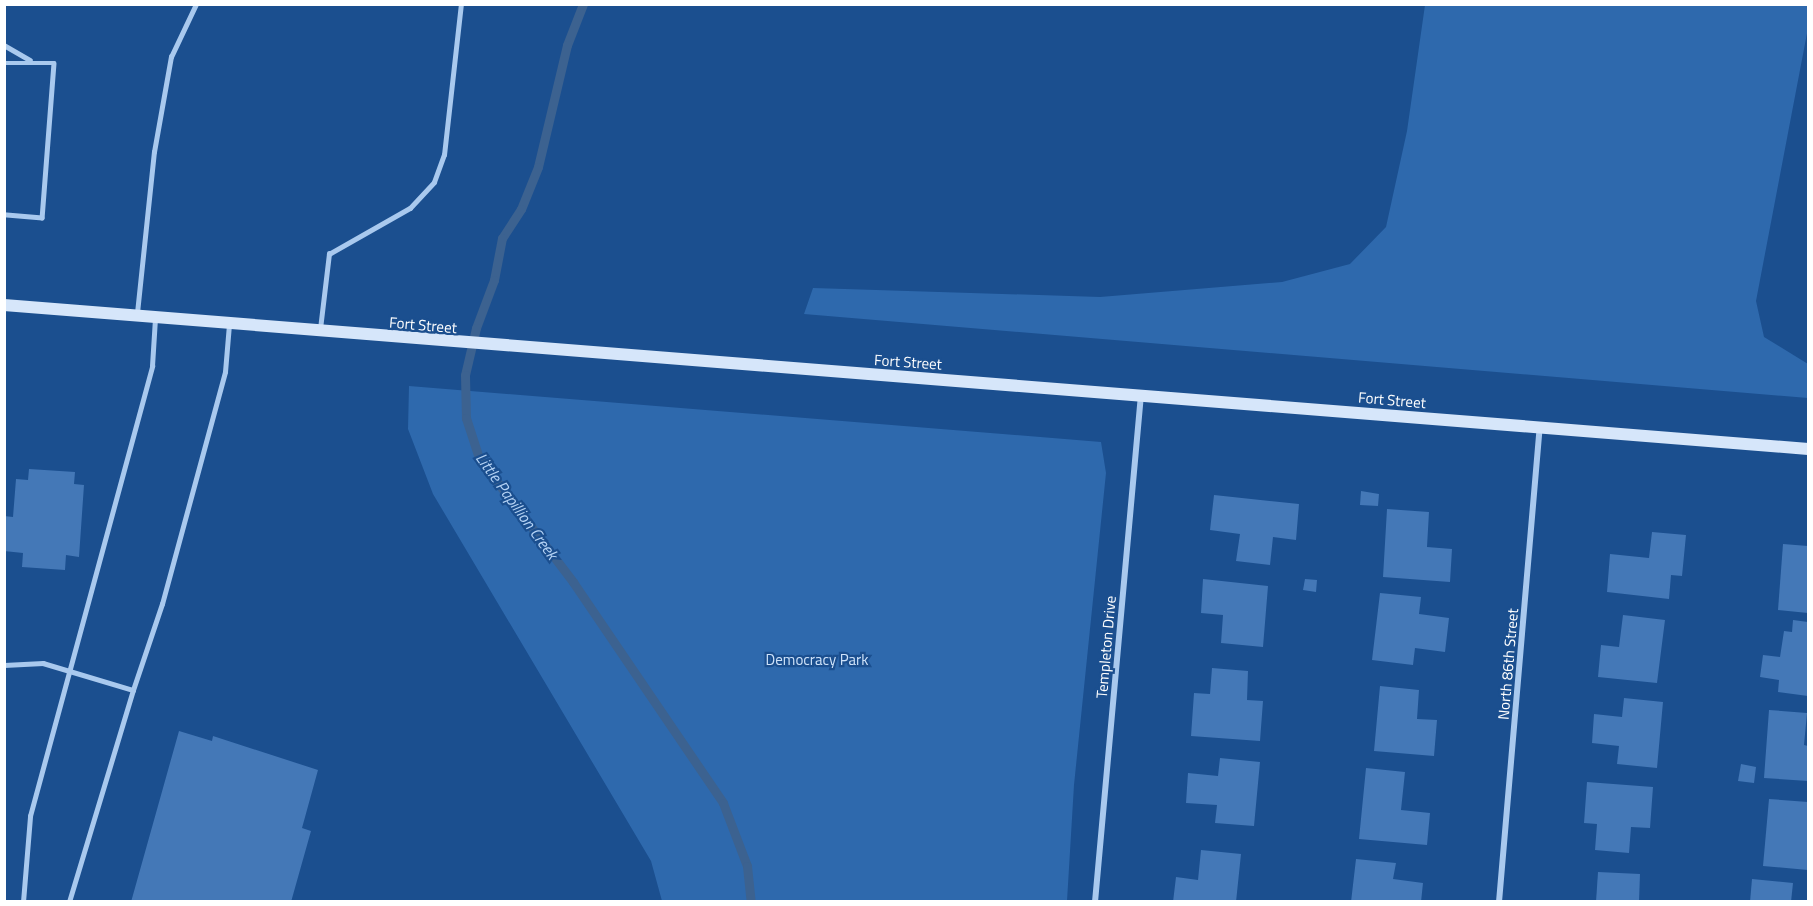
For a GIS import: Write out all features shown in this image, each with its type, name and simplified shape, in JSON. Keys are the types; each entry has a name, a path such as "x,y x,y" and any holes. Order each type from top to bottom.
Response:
{"main road":[{"name":"Fort Street","path":"5,305 319,332 1809,449"}],"street":[{"name":"Templeton Drive","path":"1095,902 1141,395"},
{"name":"North 86th Street","path":"1500,902 1540,428"}],"lane":[{"path":"137,316 154,152 171,57 196,4"},
{"path":"319,332 329,254 410,208 434,182 444,155 461,4"},
{"path":"4,45 30,60"},
{"path":"4,63 30,60 54,63 42,218 4,214"},
{"path":"4,310 5,305"},
{"path":"23,902 30,816 152,366 155,318"},
{"path":"69,902 133,690 162,604 225,372 229,324"},
{"path":"4,666 43,663 133,690"}],"green space":[{"path":"1425,5 1808,5 1808,28 1756,301 1764,337 1808,364 1808,398 804,314 813,288 1100,297 1282,282 1350,264 1386,227 1407,131"},
{"name":"Democracy Park","path":"409,386 1101,442 1106,473 1074,785 1067,901 662,901 651,861 433,494 408,429"}],"building":[{"path":"29,469 75,472 74,484 84,485 79,557 66,555 65,570 22,567 23,553 4,551 4,516 13,517 16,479 28,480"},
{"path":"1361,491 1379,494 1378,506 1360,505"},
{"path":"1214,495 1299,504 1296,540 1273,537 1270,565 1236,561 1240,534 1210,530"},
{"path":"1387,509 1429,512 1427,547 1452,549 1450,582 1383,577"},
{"path":"1652,532 1686,535 1682,576 1671,575 1669,599 1607,592 1610,554 1649,558"},
{"path":"1783,544 1808,546 1808,613 1778,610"},
{"path":"1203,579 1268,586 1263,647 1221,643 1223,615 1201,613"},
{"path":"1305,579 1317,580 1316,592 1303,590"},
{"path":"1380,593 1421,597 1419,614 1449,618 1445,652 1415,648 1413,665 1372,660"},
{"path":"1623,615 1665,620 1657,683 1598,677 1601,645 1619,647"},
{"path":"1793,620 1808,622 1808,696 1778,692 1779,680 1760,677 1763,655 1780,657 1784,631 1792,632"},
{"path":"1212,668 1248,671 1247,700 1263,701 1260,741 1191,736 1194,693 1210,694"},
{"path":"1380,686 1419,690 1417,719 1437,720 1434,756 1374,751"},
{"path":"1624,698 1663,702 1657,768 1617,764 1619,746 1592,743 1594,714 1622,717"},
{"path":"1769,710 1807,713 1804,745 1808,746 1808,781 1764,778"},
{"path":"179,731 212,741 213,736 318,770 302,828 311,831 291,902 131,902"},
{"path":"1220,758 1260,762 1254,826 1215,823 1217,805 1186,803 1188,773 1218,776"},
{"path":"1741,764 1756,767 1754,783 1738,781"},
{"path":"1366,768 1405,772 1401,810 1430,813 1427,845 1359,839"},
{"path":"1587,782 1653,787 1650,828 1631,827 1629,853 1595,850 1597,824 1584,823"},
{"path":"1769,799 1808,802 1808,870 1763,866"},
{"path":"1201,850 1241,854 1236,902 1173,902 1176,877 1198,880"},
{"path":"1356,859 1396,863 1393,879 1423,883 1421,902 1351,902"},
{"path":"1598,872 1640,874 1639,902 1596,902"},
{"path":"1752,879 1793,883 1791,902 1750,902"}],"waterway":[{"name":"Little Papillion Creek","path":"583,4 567,45 538,167 521,209 502,238 494,280 476,328 465,375 466,418 479,458 573,582 723,803 747,866 751,902"}]}
